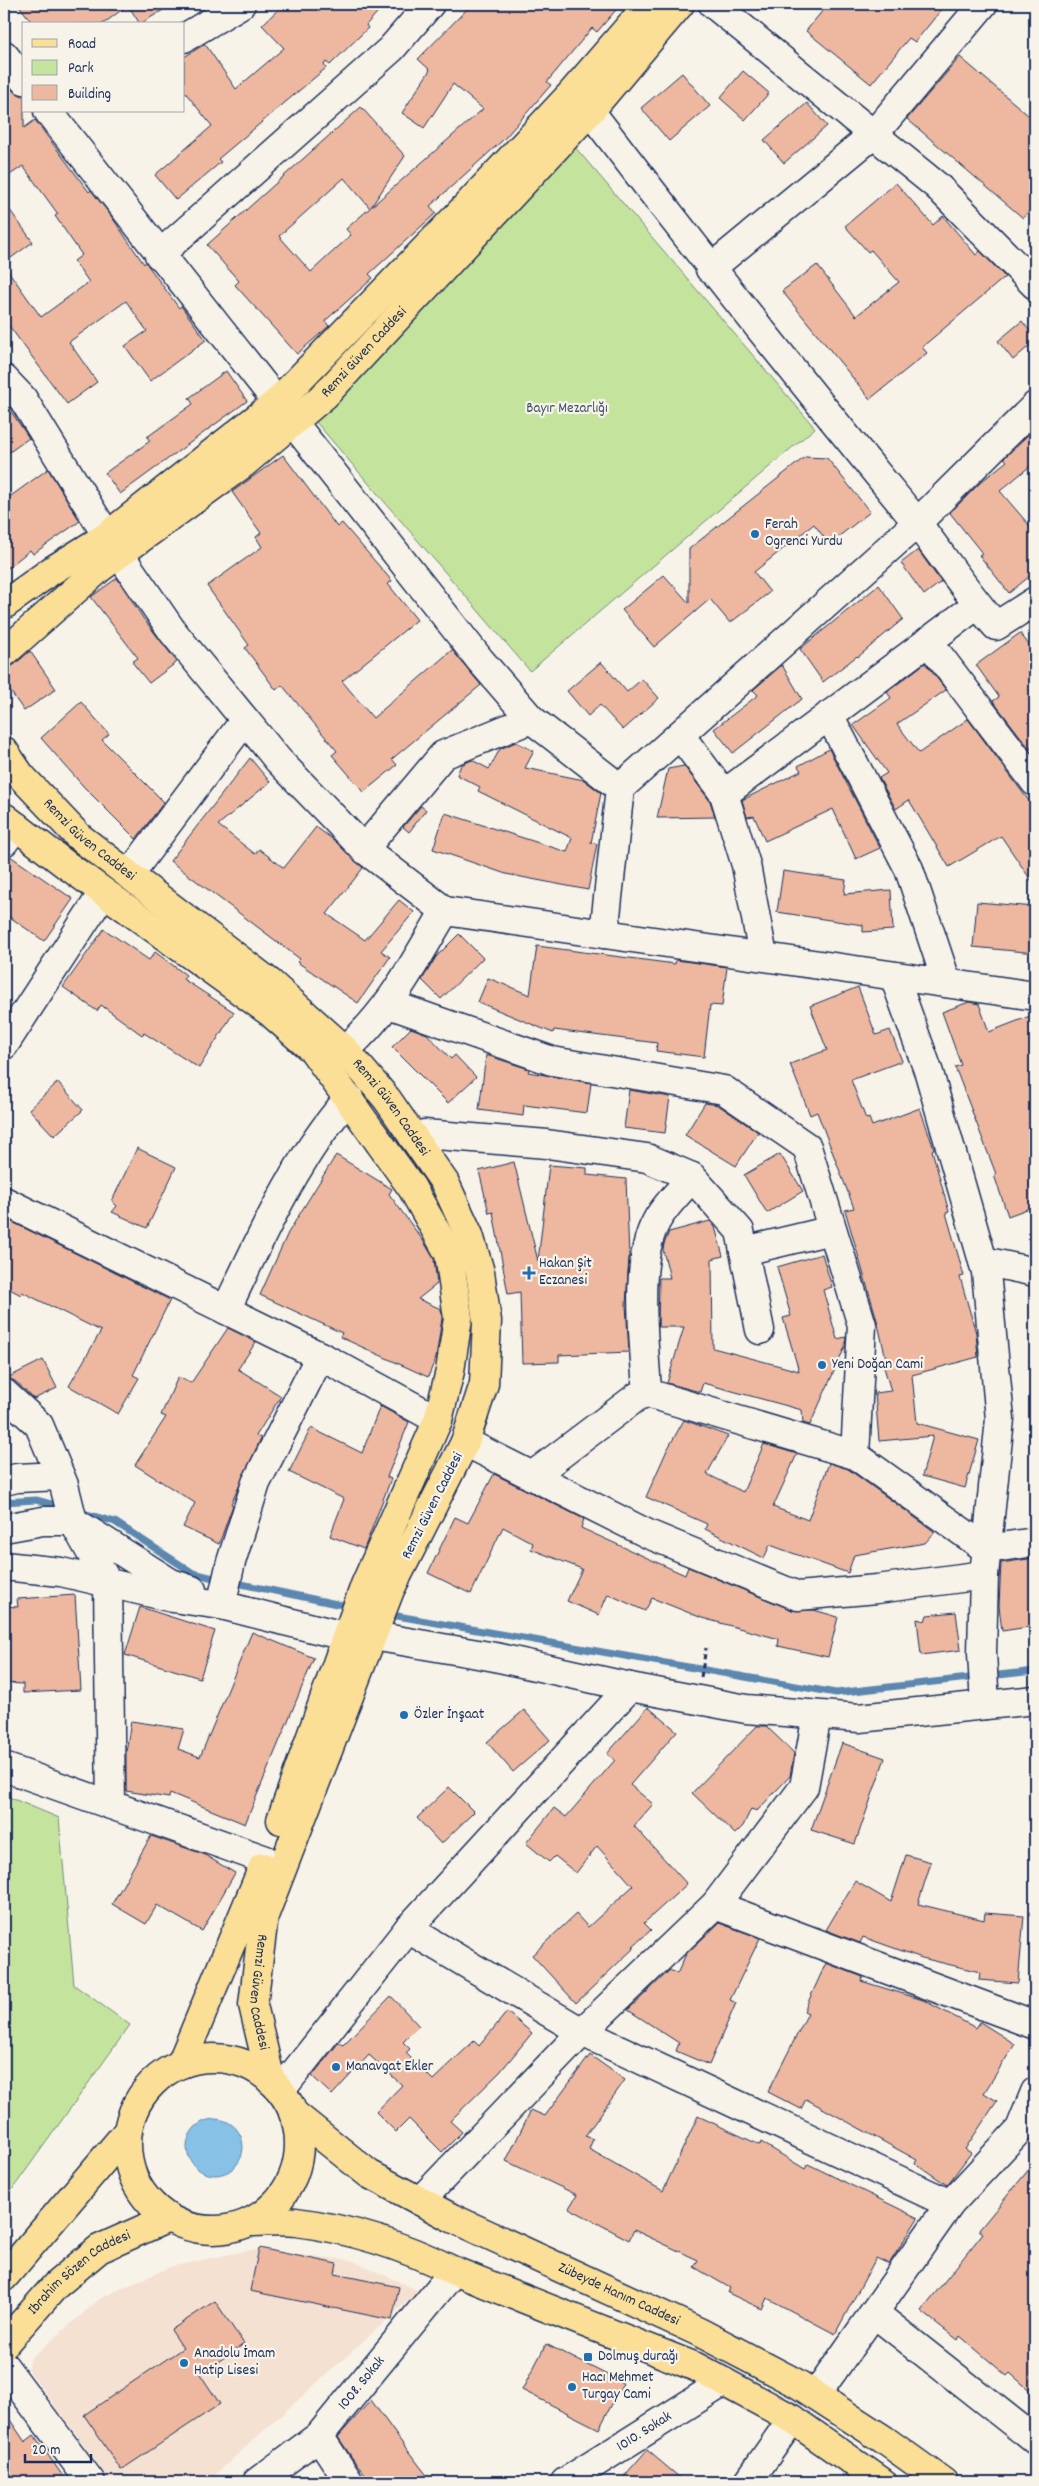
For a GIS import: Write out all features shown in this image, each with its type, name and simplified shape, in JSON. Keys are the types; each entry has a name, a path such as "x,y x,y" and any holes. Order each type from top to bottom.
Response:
{"main road":[{"name":"Remzi Güven Caddesi","path":"4,606 51,571 113,545 243,464 284,412 465,208 572,93 649,4"},
{"name":"Remzi Güven Caddesi","path":"284,412 324,394 590,111 680,4"},
{"name":"Remzi Güven Caddesi","path":"4,653 100,568 113,545"},
{"name":"Remzi Güven Caddesi","path":"4,751 21,776 78,836 269,982 345,1050 387,1099 445,1183 469,1235 480,1272 487,1321 484,1384 465,1442 378,1587"},
{"name":"Remzi Güven Caddesi","path":"8,829 104,893 271,1013 313,1050 412,1188 449,1254 458,1318 450,1371 438,1420 378,1587"},
{"path":"363,1628 378,1587"},
{"name":"Remzi Güven Caddesi","path":"181,2064 363,1628"},
{"name":"Remzi Güven Caddesi","path":"282,2095 253,2005 264,1916 363,1628"},
{"path":"250,2222 271,2208 287,2187 297,2163 299,2138 282,2095 246,2064 224,2058 202,2058 181,2064 161,2075 145,2091 133,2110 127,2132 126,2152 131,2172 140,2190 152,2206 168,2218 194,2228 222,2230 250,2222 295,2222 375,2238 421,2254 454,2271 696,2367 792,2419 882,2482"},
{"name":"Zübeyde Hanım Caddesi","path":"282,2095 369,2174 452,2218 699,2332 816,2396 883,2439 943,2482"},
{"path":"4,2277 127,2132"},
{"name":"Ibrahim Sözen Caddesi","path":"4,2344 56,2284 98,2249 168,2218"}],"street":[{"path":"185,37 242,4"},
{"path":"159,255 391,48 430,4"},
{"path":"713,4 937,186 1032,275"},
{"path":"710,269 874,134 983,4"},
{"path":"4,55 22,78"},
{"path":"590,111 710,269 916,523 977,604 996,626 1035,601"},
{"path":"54,113 159,255 480,660 531,719 620,788"},
{"path":"4,379 23,399 113,545 173,632 278,760 364,849 445,910 1035,996"},
{"path":"604,934 620,788 916,523 1035,406"},
{"path":"724,794 977,604"},
{"path":"928,641 1035,782"},
{"path":"829,715 909,869 947,983"},
{"path":"364,849 443,755 531,719"},
{"path":"129,875 245,720"},
{"path":"680,735 724,794 746,865 763,956"},
{"path":"4,1046 104,893"},
{"path":"345,1050 368,1030 390,1004 445,910"},
{"path":"894,976 929,1073 986,1272 1000,1420 985,1562 982,1653 985,1696"},
{"path":"390,1004 552,1061 724,1090 807,1147 862,1325 855,1455"},
{"path":"226,1310 268,1222 324,1126 349,1098"},
{"path":"413,1137 424,1134 538,1143 647,1158 692,1177 740,1231 760,1330"},
{"path":"647,1393 643,1279 647,1242 656,1221 692,1177"},
{"path":"4,1201 320,1356 438,1420"},
{"path":"744,1251 832,1230"},
{"path":"983,1261 1035,1272"},
{"path":"219,1603 230,1562 256,1483 320,1356"},
{"path":"4,1393 39,1425 62,1481 72,1519 108,1583 111,1805"},
{"path":"532,1476 638,1396 647,1393 855,1455 985,1562"},
{"path":"465,1442 648,1534 798,1596 877,1589 985,1562 1035,1542"},
{"path":"4,1481 17,1478 62,1481"},
{"path":"4,1528 43,1520 72,1519 170,1583 206,1595 219,1603"},
{"path":"4,1566 61,1572 173,1598 219,1603 363,1628 630,1687 746,1709 860,1718 985,1696 1035,1700"},
{"path":"282,2095 408,1929 630,1687"},
{"path":"420,2202 582,2032 715,1905 804,1787 817,1715"},
{"path":"4,1767 266,1860"},
{"path":"715,1905 1035,2026"},
{"path":"408,1929 582,2032 950,2204"},
{"path":"816,2396 950,2204 1020,2129 1035,2092"},
{"name":"1008. Sokak","path":"257,2482 318,2436 454,2271"},
{"path":"874,2313 1035,2440"},
{"path":"4,2366 91,2482"},
{"name":"1010. Sokak","path":"565,2482 724,2382"},
{"path":"748,2482 792,2419"},
{"path":"318,2436 349,2482"}],"shaded area":[{"name":"Anadolu İmam Hatip Lisesi","path":"250,2250 351,2260 419,2291 207,2482 111,2482 28,2369 31,2358 101,2298 170,2267"}],"green space":[{"name":"Bayır Mezarlığı","path":"574,146 815,428 530,671 315,421"},
{"path":"4,1795 59,1818 74,1985 130,2025 4,2201"}],"water":[{"path":"209,2119 221,2119 231,2123 239,2131 243,2147 239,2163 231,2171 221,2175 209,2175 199,2171 191,2163 187,2153 187,2141 191,2131 199,2123"}],"building":[{"path":"18,4 173,4 143,22 139,22 128,5 106,22 32,22"},
{"path":"284,4 385,4 366,25 368,28 330,65 326,62 324,65 326,68 218,159 221,162 176,200 155,175 212,126 185,92 185,56 205,44 236,89 284,48 262,25"},
{"path":"472,4 621,4 597,32 592,28 547,82 551,85 504,139 430,206 436,213 369,274 373,278 325,321 329,326 297,354 235,285 239,281 207,245 361,107 405,156 371,207 483,109 453,84 424,128 402,113 430,70 418,59","holes":["344,178 370,208 346,229 351,235 311,272 279,236"]},
{"path":"828,4 946,4 915,42 909,38 871,84 806,31"},
{"path":"960,57 1035,121 1035,204 1023,218 907,119"},
{"path":"743,71 769,93 745,120 720,98"},
{"path":"682,73 710,106 669,141 641,108"},
{"path":"4,80 12,90 22,96 24,128 35,120 89,192 91,190 109,213 144,264 146,262 179,308 181,306 206,340 150,381 125,346 147,331 126,301 69,342 97,382 67,404 4,319 4,265 41,317 89,282 74,261 82,255 55,216 58,214 23,166 4,179"},
{"path":"807,103 827,126 784,163 764,140"},
{"path":"896,183 933,225 943,216 976,255 980,251 1005,277 922,347 927,353 870,399 782,291 817,265 856,316 899,282 871,250 868,252 845,226"},
{"path":"4,202 33,242 4,263"},
{"path":"1022,321 1035,338 1035,341 1013,360 998,341"},
{"path":"226,371 247,401 120,494 105,473 150,441 147,437 193,404 189,398"},
{"path":"4,401 29,438 4,456"},
{"path":"1035,428 1035,462 1000,491 1035,532 1035,572 1009,593 979,555 982,553 950,513 982,481 1007,461 1004,458"},
{"path":"283,455 337,527 342,523 392,581 388,584 417,620 342,681 373,718 452,650 481,685 392,759 397,765 364,792 332,755 337,751 282,685 276,690 245,648 249,645 207,586 262,547 256,537 261,533 232,492"},
{"name":"Ferah Ogrenci Yurdu","path":"805,457 827,458 870,512 829,544 814,524 754,572 770,592 730,623 710,599 654,647 622,610 664,575 689,603 689,549"},
{"path":"48,469 80,521 33,554 30,550 4,571 4,501"},
{"path":"918,550 941,582 924,595 901,563"},
{"path":"117,578 143,618 177,662 149,683 132,662 138,658 91,597"},
{"path":"879,585 903,619 858,657 823,682 800,649"},
{"path":"1020,633 1035,653 1035,745 1030,749 993,701 999,697 976,665"},
{"path":"30,651 56,689 24,711 4,682 4,668 14,665"},
{"path":"601,662 627,692 642,679 659,698 623,730 600,705 588,716 567,691"},
{"path":"925,663 946,690 897,724 919,753 968,719 1035,809 1035,886 1001,836 949,867 909,800 896,809 879,778 887,773 853,725 891,698 887,692"},
{"path":"782,665 802,699 733,753 714,729 758,695 753,690"},
{"path":"81,702 109,734 102,740 164,802 136,839 84,787 41,738"},
{"path":"516,742 534,751 525,768 584,780 601,793 591,843 597,844 588,890 506,874 433,849 445,813 567,852 572,838 478,791 480,787 457,775 461,765 472,760 489,769 500,749"},
{"path":"829,749 880,848 856,859 833,809 765,841 754,816 747,817 742,800 801,771 798,766"},
{"path":"250,758 270,782 218,825 255,854 259,849 284,868 316,827 335,841 363,868 327,914 365,940 399,900 414,912 381,951 390,957 358,1003 297,962 300,959 170,861"},
{"path":"684,766 710,801 715,817 657,818 668,769"},
{"path":"421,806 426,810 409,832 403,827"},
{"path":"10,856 73,899 44,941 4,913 4,857"},
{"path":"783,871 846,880 844,894 891,890 893,930 863,932 863,925 777,912"},
{"path":"977,902 1035,907 1035,953 973,947"},
{"path":"104,929 149,960 155,952 186,975 183,979 234,1012 199,1068 144,1033 142,1035 101,1005 97,1011 63,987"},
{"path":"459,934 483,958 441,999 422,980 436,957"},
{"path":"537,946 675,964 676,960 727,967 722,1006 710,1005 704,1057 656,1051 657,1043 554,1030 553,1033 478,1002 488,978 530,995"},
{"path":"858,987 876,1035 890,1030 902,1061 851,1080 866,1119 869,1118 872,1126 920,1108 934,1149 932,1150 949,1212 946,1213 964,1276 960,1277 976,1333 978,1357 912,1375 917,1423 979,1440 965,1488 922,1476 933,1436 879,1441 875,1393 891,1391 883,1364 887,1363 877,1320 845,1210 854,1208 817,1112 810,1115 790,1064 827,1050 810,1006"},
{"path":"969,1002 979,1004 989,1032 1030,1016 1035,1032 1035,1206 1008,1216 994,1175 996,1174 955,1067 961,1065 942,1012"},
{"path":"411,1028 427,1034 451,1059 455,1055 476,1077 448,1103 392,1047"},
{"path":"486,1055 529,1069 528,1072 591,1083 587,1113 524,1105 523,1116 479,1110"},
{"path":"58,1082 83,1110 54,1136 29,1109"},
{"path":"629,1090 670,1097 665,1133 624,1128"},
{"path":"705,1103 718,1105 758,1132 736,1166 685,1135"},
{"path":"137,1148 176,1167 147,1228 112,1212 117,1206 112,1201"},
{"path":"780,1154 803,1191 767,1213 744,1175"},
{"path":"336,1155 392,1189 389,1194 434,1259 437,1284 418,1299 441,1309 442,1318 436,1358 428,1377 340,1337 342,1333 260,1295 288,1233"},
{"path":"514,1162 538,1261 549,1165 587,1168 587,1175 626,1179 629,1257 626,1305 629,1352 559,1355 559,1362 522,1363 520,1292 508,1294 493,1212 489,1213 479,1171"},
{"path":"4,1218 170,1300 133,1375 139,1378 118,1414 69,1386 101,1331 22,1292 21,1295 4,1286"},
{"path":"710,1221 715,1227 723,1256 712,1259 713,1348 799,1371 783,1318 791,1316 777,1267 822,1254 832,1287 823,1290 837,1339 846,1337 845,1347 810,1425 803,1423 802,1410 703,1383 700,1392 667,1383 684,1327 658,1327 659,1278 670,1278 663,1250 664,1244 669,1232"},
{"path":"228,1328 256,1342 238,1369 281,1396 256,1436 261,1438 231,1504 233,1505 219,1544 183,1527 195,1503 135,1465 166,1417 161,1415 178,1377 191,1383"},
{"path":"43,1360 57,1388 34,1399 15,1381 7,1378"},
{"path":"380,1406 409,1422 387,1477 391,1479 364,1549 330,1536 344,1499 289,1472 311,1428 362,1453"},
{"path":"684,1420 728,1436 707,1474 743,1492 764,1444 797,1454 773,1507 808,1520 829,1463 848,1469 935,1532 925,1543 854,1555 848,1573 770,1545 764,1558 705,1529 707,1524 646,1497 667,1450"},
{"path":"494,1474 584,1519 581,1528 685,1575 688,1567 792,1610 814,1610 838,1617 828,1657 778,1646 779,1639 702,1618 652,1598 645,1611 608,1594 599,1615 567,1601 582,1569 531,1549 533,1543 503,1527 471,1594 428,1573 455,1517 468,1523"},
{"path":"1035,1558 1035,1626 1002,1631 999,1606 1001,1563"},
{"path":"75,1595 81,1690 23,1693 23,1684 4,1683 4,1606 18,1607 17,1599"},
{"path":"140,1607 215,1631 200,1678 125,1655"},
{"path":"956,1612 961,1650 921,1655 917,1619 925,1621 927,1615"},
{"path":"252,1632 314,1658 245,1824 170,1793 169,1798 126,1791 126,1752 131,1721 184,1729 178,1749 200,1757"},
{"path":"648,1707 677,1731 630,1785 653,1804 634,1826 687,1884 644,1923 651,1930 576,2003 532,1955 576,1914 588,1927 633,1886 597,1846 576,1873 555,1856 549,1862 526,1843 554,1808 566,1817 615,1760 607,1754"},
{"path":"524,1710 550,1740 513,1772 487,1742"},
{"path":"757,1726 766,1726 794,1753 790,1776 757,1811 751,1809 743,1826 735,1834 692,1793"},
{"path":"842,1743 885,1758 855,1844 811,1830"},
{"path":"449,1787 474,1812 441,1844 417,1818"},
{"path":"151,1836 203,1854 235,1873 202,1931 157,1905 146,1924 112,1904"},
{"path":"906,1855 931,1862 918,1904 984,1920 985,1913 1024,1916 1018,1983 979,1980 980,1972 922,1958 863,1937 860,1943 826,1930 855,1881 891,1902"},
{"path":"719,1923 760,1938 730,2000 736,2003 709,2065 676,2051 679,2043 628,2010 670,1970 677,1974 686,1954"},
{"path":"826,1963 863,1977 861,1981 923,2000 976,2028 980,2022 1015,2044 984,2093 997,2101 965,2149 971,2153 947,2185 915,2163 917,2160 806,2099 801,2109 768,2092 808,2013 804,2011"},
{"path":"391,1996 419,2026 403,2042 410,2049 406,2053 433,2080 474,2041 479,2046 507,2012 532,2033 500,2072 450,2121 462,2132 442,2152 409,2119 396,2132 376,2112 402,2085 369,2055 332,2095 312,2076 339,2042 343,2045"},
{"path":"590,2055 625,2080 585,2136 593,2139 589,2149 663,2191 698,2116 760,2145 761,2142 805,2169 808,2164 918,2218 889,2264 876,2258 835,2334 767,2298 762,2309 728,2293 730,2288 694,2267 698,2260 634,2230 629,2240 569,2208 577,2195 506,2161 531,2110 545,2116"},
{"path":"1035,2162 1035,2395 1010,2373 1007,2376 960,2336 958,2340 921,2311 983,2233 979,2230"},
{"path":"259,2248 337,2264 335,2274 399,2287 392,2320 250,2291"},
{"path":"215,2301 244,2344 200,2374 220,2404 121,2470 84,2415 183,2348 171,2330"},
{"name":"Hacı Mehmet Turgay Cami","path":"546,2344 623,2383 599,2429 522,2390"},
{"path":"371,2400 432,2482 371,2482 357,2465 338,2437"},
{"path":"4,2411 25,2442 34,2435 67,2482 4,2482"},
{"path":"647,2450 685,2482 619,2482"}],"waterway":[{"path":"4,1502 36,1500 62,1507"},
{"path":"80,1512 115,1522 193,1573 222,1580"},
{"path":"232,1582 351,1607"},
{"path":"386,1614 836,1693 978,1677"},
{"path":"989,1676 1035,1671"}],"place":[{"name":"Ferah Ogrenci Yurdu","path":"755,534"},
{"name":"Hakan Şit Eczanesi","path":"529,1273"},
{"name":"Yeni Doğan Cami","path":"822,1365"},
{"name":"Özler İnşaat","path":"404,1715"},
{"name":"Manavgat Ekler","path":"336,2067"},
{"name":"Dolmuş durağı","path":"588,2357"},
{"name":"Anadolu İmam Hatip Lisesi","path":"184,2363"},
{"name":"Hacı Mehmet Turgay Cami","path":"572,2387"}]}
